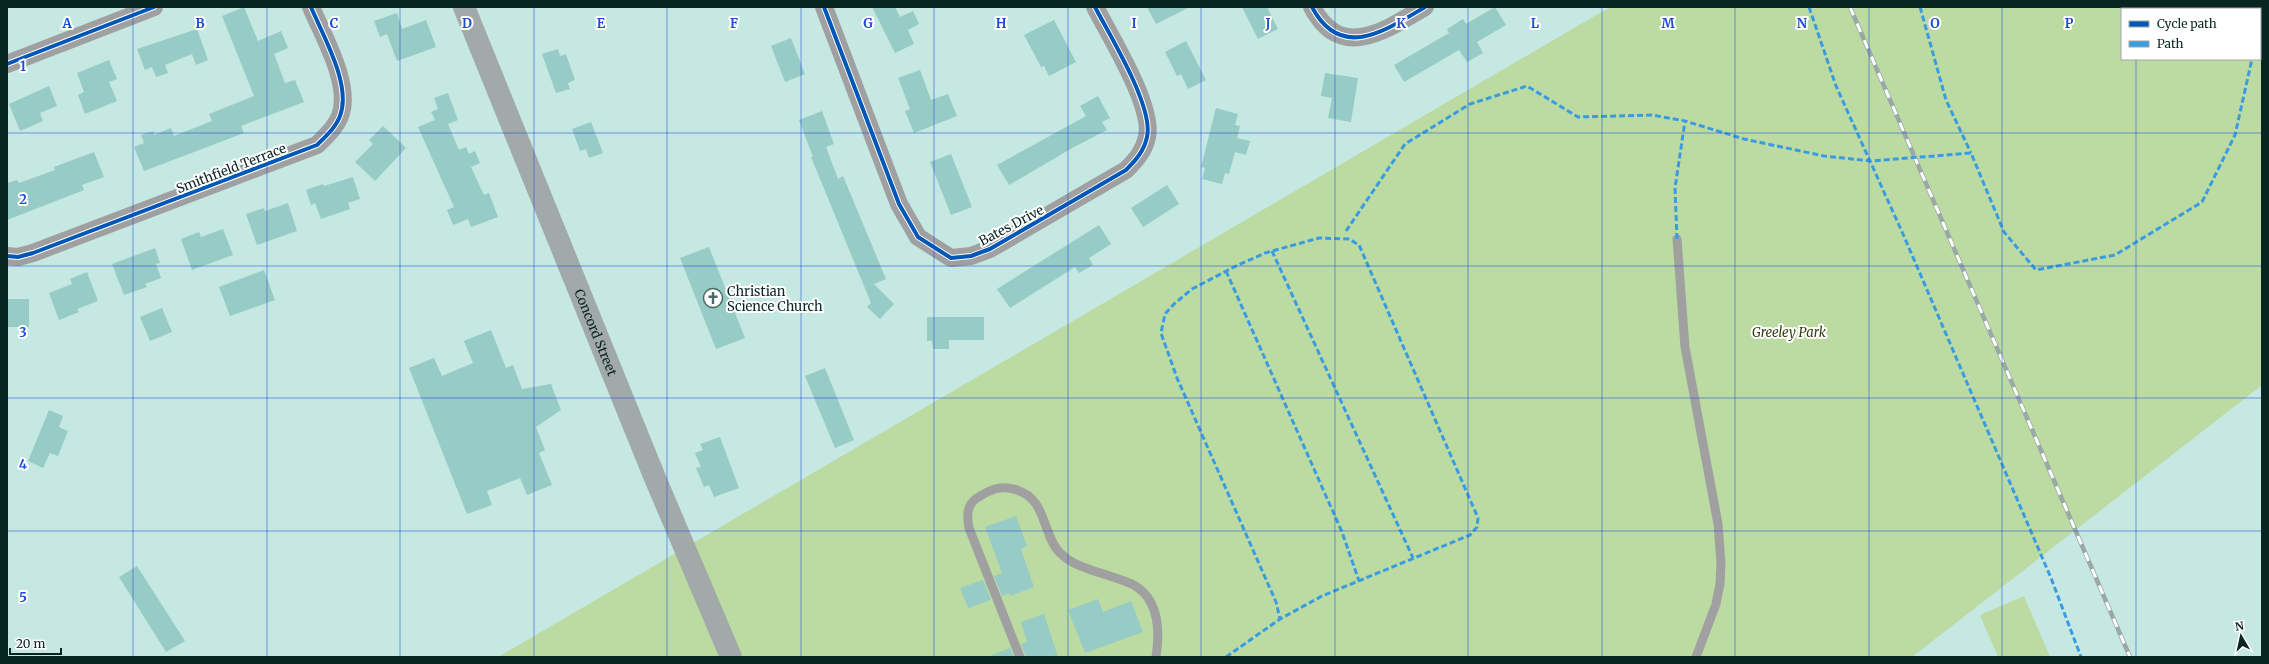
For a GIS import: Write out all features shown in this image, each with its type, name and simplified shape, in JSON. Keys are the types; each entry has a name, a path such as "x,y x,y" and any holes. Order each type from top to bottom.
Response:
{"main road":[{"name":"Concord Street","path":"464,7 655,478 731,657"}],"street":[{"path":"7,64 154,7"},
{"name":"Smithfield Terrace","path":"7,256 18,257 33,253 317,145 330,132 340,117 344,101 342,87 334,60 311,7"},
{"name":"Bates Drive","path":"824,7 899,204 918,237 934,249 951,258 971,256 990,249 1126,170 1140,156 1148,136 1148,117 1141,98 1095,7"},
{"path":"1312,7 1328,29 1347,38 1367,37 1386,30 1425,7"}],"lane":[{"path":"1677,239 1685,347 1718,524 1721,564 1720,584 1716,604 1696,657"},
{"path":"1020,657 969,528 967,512 974,500 988,490 1005,486 1020,491 1033,499 1058,551 1072,563 1132,585 1148,597 1156,616 1158,641 1156,657"}],"green space":[{"name":"Greeley Park","path":"1610,7 2262,7 2262,385 1912,657 498,657"},
{"path":"2024,596 2050,657 1998,657 1980,615"}],"building":[{"path":"244,7 258,41 281,31 288,48 274,54 285,83 295,80 304,102 241,126 244,133 144,171 134,147 144,143 141,135 153,131 154,135 171,128 174,136 212,121 209,114 254,96 222,16"},
{"path":"872,7 895,7 900,17 913,11 919,24 908,30 914,44 895,53"},
{"path":"1147,7 1190,7 1156,24"},
{"path":"1242,7 1267,7 1278,29 1258,39"},
{"path":"1495,7 1506,25 1477,42 1483,53 1467,62 1459,50 1404,82 1394,65 1449,33 1447,29 1463,19 1466,24"},
{"path":"397,13 402,29 426,20 436,47 397,61 387,34 380,37 374,21"},
{"path":"1054,20 1076,62 1049,76 1044,66 1041,67 1024,35"},
{"path":"197,29 208,60 196,65 192,54 165,65 168,73 156,77 152,67 145,70 137,49"},
{"path":"791,38 805,74 785,82 771,46"},
{"path":"1186,41 1206,80 1188,89 1181,74 1177,76 1165,52"},
{"path":"558,49 560,56 566,54 575,80 568,83 570,89 556,93 542,54"},
{"path":"109,60 117,79 109,82 117,101 85,114 78,95 84,92 77,73"},
{"path":"920,70 931,100 948,94 957,116 914,133 905,111 910,109 898,78"},
{"path":"1325,73 1358,78 1351,122 1328,118 1332,98 1321,96"},
{"path":"49,86 57,106 40,113 43,121 20,131 9,104"},
{"path":"448,93 458,120 448,124 459,150 466,147 469,154 475,151 480,163 471,167 484,195 489,193 498,217 471,227 468,219 453,225 447,210 454,207 418,127 435,120 431,112 438,109 434,98"},
{"path":"1098,96 1110,118 1102,122 1107,130 1074,147 1009,185 997,165 1086,116 1080,106"},
{"path":"1216,108 1238,114 1235,125 1240,126 1237,138 1250,141 1246,155 1235,152 1229,174 1225,173 1222,184 1202,179 1205,168 1201,167"},
{"path":"822,111 834,144 826,147 838,179 843,176 886,279 874,284 894,304 880,319 867,307 871,303 811,157 813,157 799,120"},
{"path":"591,122 603,153 589,158 586,149 580,151 572,129"},
{"path":"383,126 406,148 375,181 355,162 373,144 369,140"},
{"path":"94,152 104,177 82,185 84,190 7,220 7,183 17,180 19,183 55,170 54,167"},
{"path":"951,154 972,207 951,215 930,162"},
{"path":"353,177 360,199 348,203 350,209 321,219 315,203 311,205 306,190 323,184 324,186"},
{"path":"1167,185 1179,204 1143,227 1131,208"},
{"path":"288,203 297,231 257,245 246,214 264,208 265,211"},
{"path":"1099,225 1111,244 1089,258 1093,265 1079,273 1075,267 1010,308 997,289"},
{"path":"223,229 233,255 192,270 181,239 199,232 201,237"},
{"name":"Christian Science Church","path":"709,247 745,338 716,349 680,258"},
{"path":"155,248 160,263 156,264 161,278 145,284 147,287 124,295 112,264"},
{"path":"264,270 275,300 230,316 219,287"},
{"path":"87,272 98,301 77,309 79,312 59,320 49,293 72,284 70,279"},
{"path":"7,299 29,299 29,327 7,327"},
{"path":"162,308 172,332 150,341 140,317"},
{"path":"927,317 984,317 984,340 949,340 949,349 933,349 932,341 927,341"},
{"path":"491,330 506,368 513,365 522,389 551,384 561,410 536,427 545,450 539,453 552,485 527,495 520,478 487,491 492,505 467,514 409,368 434,358 442,376 473,363 464,341"},
{"path":"825,368 854,440 835,448 805,376"},
{"path":"49,410 63,416 59,427 68,431 58,456 50,453 43,468 28,461"},
{"path":"720,437 739,488 714,497 709,485 704,487 696,468 701,467 695,453 703,450 700,444"},
{"path":"1016,516 1027,546 1021,549 1034,587 1010,596 1009,593 1002,596 994,576 1002,573 985,527"},
{"path":"137,566 185,641 166,652 119,577"},
{"path":"983,580 991,600 968,608 960,588"},
{"path":"1098,599 1103,612 1131,601 1143,632 1085,653 1068,610"},
{"path":"1044,614 1058,657 1026,657 1021,644 1027,642 1021,622"},
{"path":"1010,648 1014,657 990,657 990,656"}],"railway":[{"path":"1850,7 2130,657"}],"marked path":[{"path":"1809,7 1836,86 1903,234 2051,578 2081,657"},
{"path":"1920,7 1946,100 1971,153"},
{"path":"1346,231 1405,144 1470,104 1527,86 1578,117 1652,115 1685,121 1744,139 1824,156 1871,161 1971,153 2004,232 2036,270 2115,255 2202,202 2235,135 2252,60"},
{"path":"1677,239 1675,188 1685,121"},
{"path":"1226,657 1280,619 1322,596 1470,535 1477,527 1478,518 1359,245 1349,239 1319,238 1265,253 1234,267 1192,289 1174,304 1165,314 1161,333 1177,378 1276,602 1280,619"},
{"path":"1272,251 1413,558"},
{"path":"1226,271 1342,532 1359,581"}],"cycle path":[{"path":"7,64 154,7"},
{"path":"7,256 18,257 33,253 317,145 336,124 343,104 339,76 329,46 311,7"},
{"path":"824,7 899,204 918,237 951,258 971,256 990,249 1126,170 1142,151 1147,137 1147,124 1144,108 1138,90 1095,7"},
{"path":"1312,7 1324,24 1336,33 1350,37 1365,36 1380,32 1425,7"}],"place":[{"name":"Christian Science Church","path":"713,298"}]}
